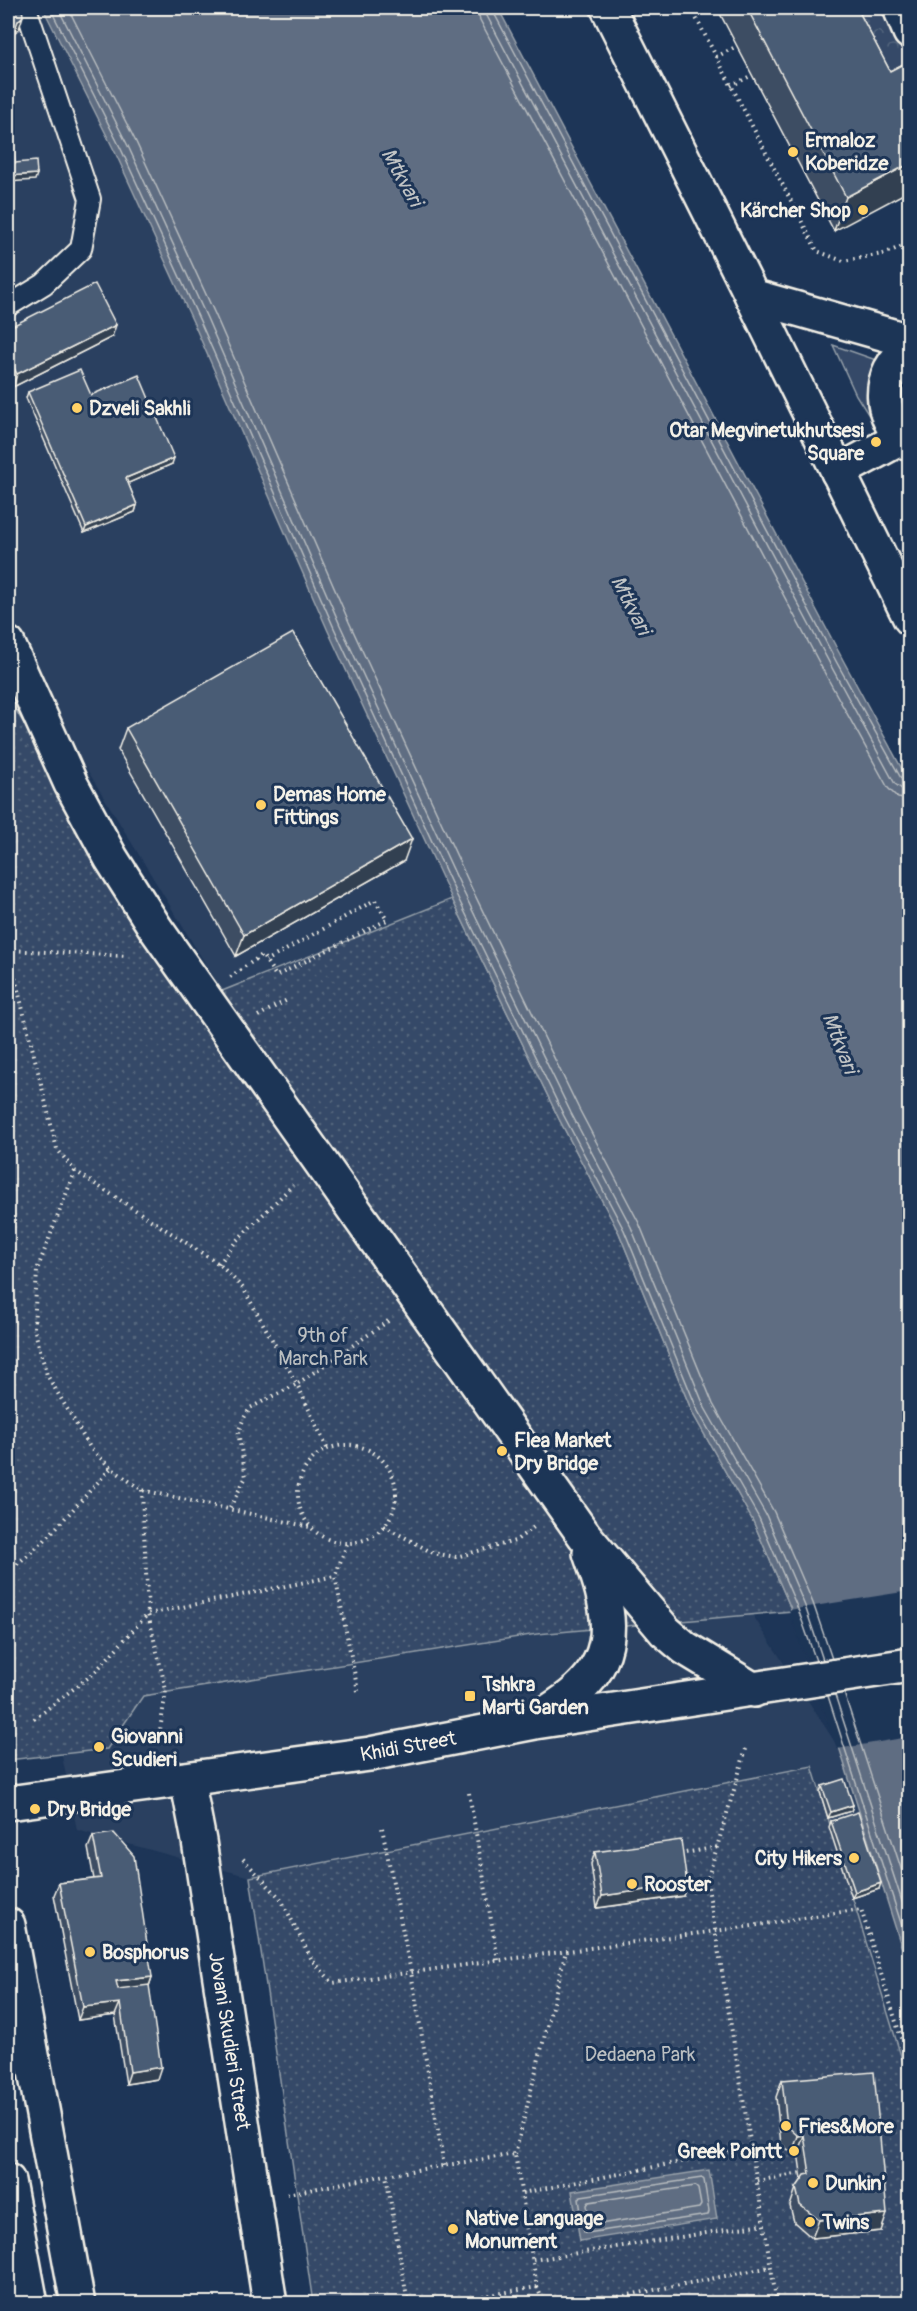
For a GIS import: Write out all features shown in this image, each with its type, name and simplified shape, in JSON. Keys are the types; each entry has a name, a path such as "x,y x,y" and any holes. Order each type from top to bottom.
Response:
{"main road":[{"path":"608,8 753,296 909,618"},
{"path":"900,8 909,32"},
{"path":"753,296 909,340"},
{"path":"838,472 905,441 891,424 885,409 884,394 886,378 894,364 909,349"},
{"path":"8,644 71,784 111,858 156,929 584,1535 665,1631 685,1648 754,1689"},
{"path":"535,1722 578,1691 603,1658 608,1631 608,1613 584,1535"},
{"name":"Khidi Street","path":"8,1803 370,1754 535,1722 909,1665"},
{"name":"Jovani Skudieri Street","path":"187,1779 199,1841 270,2304"},
{"path":"8,1925 78,2304"},
{"path":"8,2181 31,2304"}],"lane":[{"path":"8,306 44,285 81,249 90,199 26,8"}],"path":[{"path":"691,8 817,250 843,261 883,254 909,243"},
{"path":"716,57 737,46"},
{"path":"731,86 752,75"},
{"path":"227,979 262,954 266,961 276,976 387,920 375,900 266,961"},
{"path":"127,956 8,950 57,1149 75,1171 219,1264 243,1288 297,1384 327,1448"},
{"path":"257,1016 289,999"},
{"path":"75,1171 37,1270 34,1328 47,1375 91,1449 111,1468 142,1490 310,1527"},
{"path":"219,1264 237,1240 296,1183"},
{"path":"229,1509 246,1478 238,1432 250,1408 297,1384 391,1318"},
{"path":"343,1444 360,1446 374,1453 387,1464 394,1479 396,1496 393,1512 384,1526 372,1537 347,1544 322,1537 310,1527 301,1514 297,1499 298,1483 304,1468 314,1456 327,1448 343,1444"},
{"path":"8,1572 43,1542 111,1468"},
{"path":"142,1490 148,1614 166,1690 159,1737"},
{"path":"384,1526 433,1553 456,1557 515,1541 541,1521"},
{"path":"347,1544 335,1576 358,1691"},
{"path":"34,1719 94,1673 148,1614 335,1576"},
{"path":"746,1749 708,1881 777,2304"},
{"path":"469,1793 498,1960"},
{"path":"382,1828 411,1972 444,2166"},
{"path":"677,1855 717,1846"},
{"path":"243,1859 281,1899 312,1960 333,1983 861,1909 909,2067"},
{"path":"544,2304 537,2287 515,2154 566,1951"},
{"path":"522,2193 752,2148"},
{"path":"285,2194 515,2154"},
{"path":"757,2181 801,2173"},
{"path":"386,2175 408,2304"},
{"path":"533,2260 764,2224"},
{"path":"583,2304 771,2267"},
{"path":"436,2304 537,2287"},
{"path":"472,2298 474,2304"}],"shaded area":[{"path":"8,8 43,8 115,152 194,324 328,631 452,899 222,991 8,640"},
{"path":"221,1024 750,1611 840,1750 909,1971 909,2082 812,1766 250,1877 77,1830 61,1751 8,1348"}],"green space":[{"path":"842,8 888,8 909,64 887,94"},
{"path":"833,345 876,360 871,381 868,414 856,395"},
{"name":"9th of March Park","path":"8,697 41,752 222,991 452,899 559,1119 619,1233 693,1414 753,1521 792,1611 537,1634 143,1696 107,1749 8,1760"},
{"name":"Dedaena Park","path":"812,1766 909,2082 909,2303 313,2303 250,1877"}],"water":[{"name":"Mtkvari","path":"43,8 498,8 909,782 909,1971 840,1750 792,1611 753,1521 693,1414 619,1233 559,1119 452,899 328,631 194,324 115,152"},
{"path":"709,2170 717,2219 580,2241 572,2191"}],"pier":[{"path":"909,1591 909,1737 837,1749 789,1610"}],"building":[{"path":"8,8 22,8 23,16 18,21 14,32 8,33"},
{"path":"747,8 857,8 890,71 909,61 909,164 846,197"},
{"path":"13,144 15,163 36,161 37,174 8,176 8,145"},
{"path":"95,284 116,325 17,374 8,356 8,328"},
{"path":"80,370 91,395 139,375 174,458 126,478 137,505 86,527 28,392"},
{"name":"Demas Home Fittings","path":"293,633 412,839 244,935 126,728"},
{"path":"844,1779 853,1805 831,1812 822,1786"},
{"name":"City Hikers","path":"858,1812 881,1883 855,1892 831,1821"},
{"path":"114,1833 134,1856 152,1977 116,1981 118,1989 149,1985 161,2067 130,2072 120,2003 83,2007 59,1883 101,1878 93,1836"},
{"path":"681,1840 687,1884 602,1896 595,1852"},
{"path":"874,2072 887,2214 819,2220 800,2205 796,2188 805,2175 810,2174 804,2135 798,2136 787,2126 782,2080"}],"place":[{"name":"Ermaloz Koberidze","path":"793,152"},
{"name":"Kärcher Shop","path":"863,210"},
{"name":"Dzveli Sakhli","path":"77,408"},
{"name":"Otar Megvinetukhutsesi Square","path":"876,442"},
{"name":"Demas Home Fittings","path":"261,805"},
{"name":"Flea Market Dry Bridge","path":"502,1451"},
{"name":"Tshkra Marti Garden","path":"470,1696"},
{"name":"Giovanni Scudieri","path":"99,1747"},
{"name":"Dry Bridge","path":"35,1809"},
{"name":"City Hikers","path":"854,1858"},
{"name":"Rooster","path":"632,1884"},
{"name":"Bosphorus","path":"90,1952"},
{"name":"Fries&More","path":"786,2126"},
{"name":"Greek Pointt","path":"794,2151"},
{"name":"Dunkin'","path":"813,2183"},
{"name":"Twins","path":"810,2222"},
{"name":"Native Language Monument","path":"453,2229"}]}
